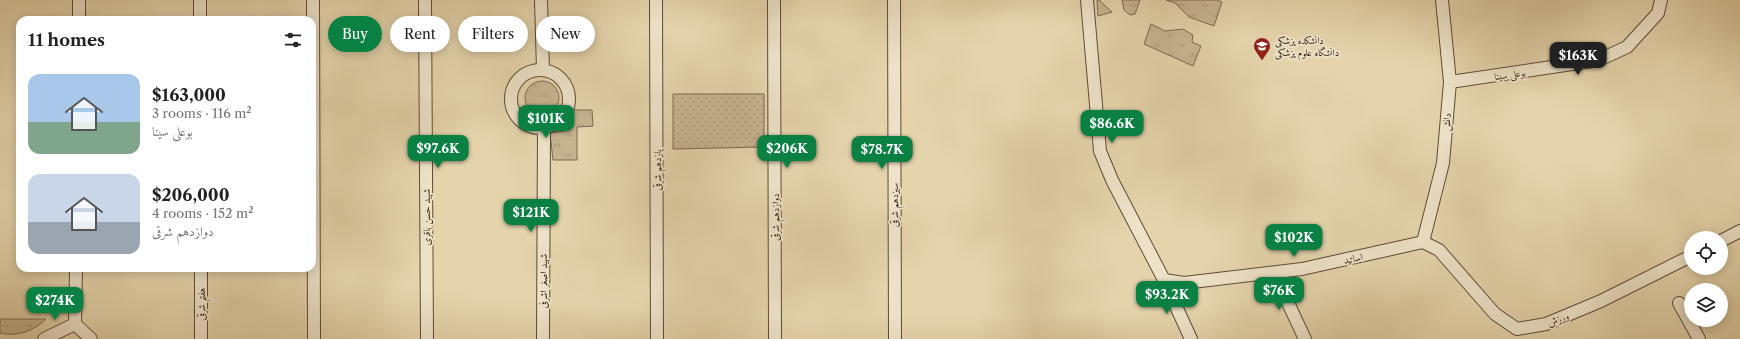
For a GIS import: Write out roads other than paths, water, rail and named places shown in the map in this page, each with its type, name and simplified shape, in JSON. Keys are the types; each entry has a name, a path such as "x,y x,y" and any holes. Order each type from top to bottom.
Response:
{"street":[{"path":"79,0 79,16"},
{"path":"200,0 200,16"},
{"path":"313,0 313,16"},
{"name":"شهید حسن باقری","path":"425,0 427,339"},
{"path":"541,0 543,70"},
{"name":"یازدهم شرقی","path":"656,0 657,339"},
{"name":"دوازدهم شرقی","path":"774,0 775,339"},
{"name":"سیزدهم شرقی","path":"894,0 895,339"},
{"path":"1087,0 1100,151 1112,180 1164,280 1191,339"},
{"name":"دانش","path":"1423,242 1443,163 1450,82 1442,0"},
{"name":"بوعلی سینا","path":"1450,82 1599,60 1627,47 1658,13 1661,0"},
{"path":"543,70 557,76 562,81 568,94 568,102 563,116 551,125 544,127 529,126 523,122 514,110 511,96 513,88 522,76 528,72 543,70"},
{"name":"شهید اصغر اشرفی","path":"543,339 544,127"},
{"path":"1728,237 1740,231"},
{"name":"اساتید","path":"1164,280 1184,283 1302,269 1423,242"},
{"name":"ورزش","path":"1423,242 1439,250 1495,314 1517,329 1546,324 1601,301 1684,260"},
{"path":"76,272 75,324 91,339"},
{"name":"هفتم شرقی","path":"199,338 201,272"},
{"path":"314,272 314,339"},
{"path":"1274,273 1305,339"},
{"path":"1679,303 1699,339"},
{"path":"44,339 75,324"}],"place":[{"name":"دانشکده پزشکی دانشگاه علوم پزشکی","path":"1262,61"}]}
